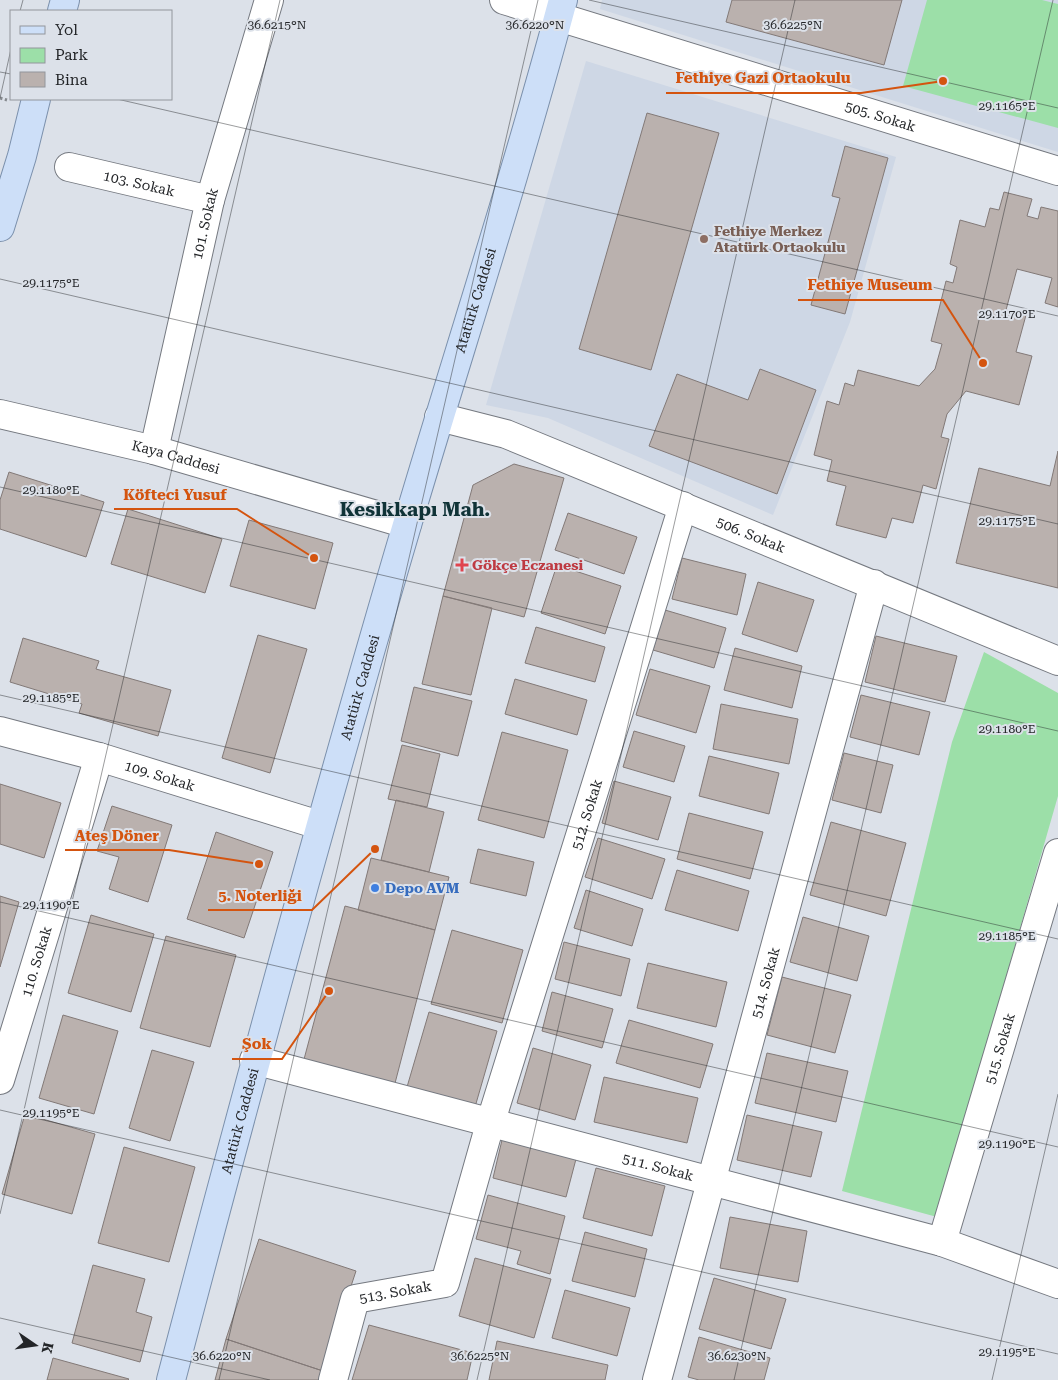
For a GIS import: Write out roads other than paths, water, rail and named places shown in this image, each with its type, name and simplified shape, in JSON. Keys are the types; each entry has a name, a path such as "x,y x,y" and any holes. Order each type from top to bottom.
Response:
{"main road":[{"name":"Atatürk Caddesi","path":"171,1380 254,1060 319,825 407,524 486,268 561,9"},
{"path":"0,227 22,156 36,100"}],"street":[{"name":"101. Sokak","path":"154,450 210,200 270,0"},
{"name":"505. Sokak","path":"504,0 561,9 1058,171"},
{"name":"103. Sokak","path":"70,168 210,200"},
{"name":"Kaya Caddesi","path":"0,414 154,450 407,524"},
{"name":"506. Sokak","path":"440,417 506,434 1058,661"},
{"name":"512. Sokak","path":"490,1124 683,506"},
{"name":"514. Sokak","path":"657,1380 874,584"},
{"name":"109. Sokak","path":"0,731 99,757 319,825"},
{"name":"110. Sokak","path":"0,1080 99,757"},
{"name":"515. Sokak","path":"942,1242 1058,853"},
{"name":"511. Sokak","path":"254,1060 490,1124 942,1242 1058,1284"},
{"name":"513. Sokak","path":"333,1380 355,1299 445,1283 490,1124"}],"place":[{"name":"Fethiye Gazi Ortaokulu","path":"943,81"},
{"name":"Fethiye Merkez Atatürk Ortaokulu","path":"704,239"},
{"name":"Fethiye Museum","path":"983,363"},
{"name":"Köfteci Yusuf","path":"314,558"},
{"name":"Gökçe Eczanesi","path":"462,565"},
{"name":"5. Noterliği","path":"375,849"},
{"name":"Ateş Döner","path":"259,864"},
{"name":"Depo AVM","path":"375,888"},
{"name":"Şok","path":"329,991"}],"district":[{"name":"Kesikkapı Mah.","path":"415,509"}]}
